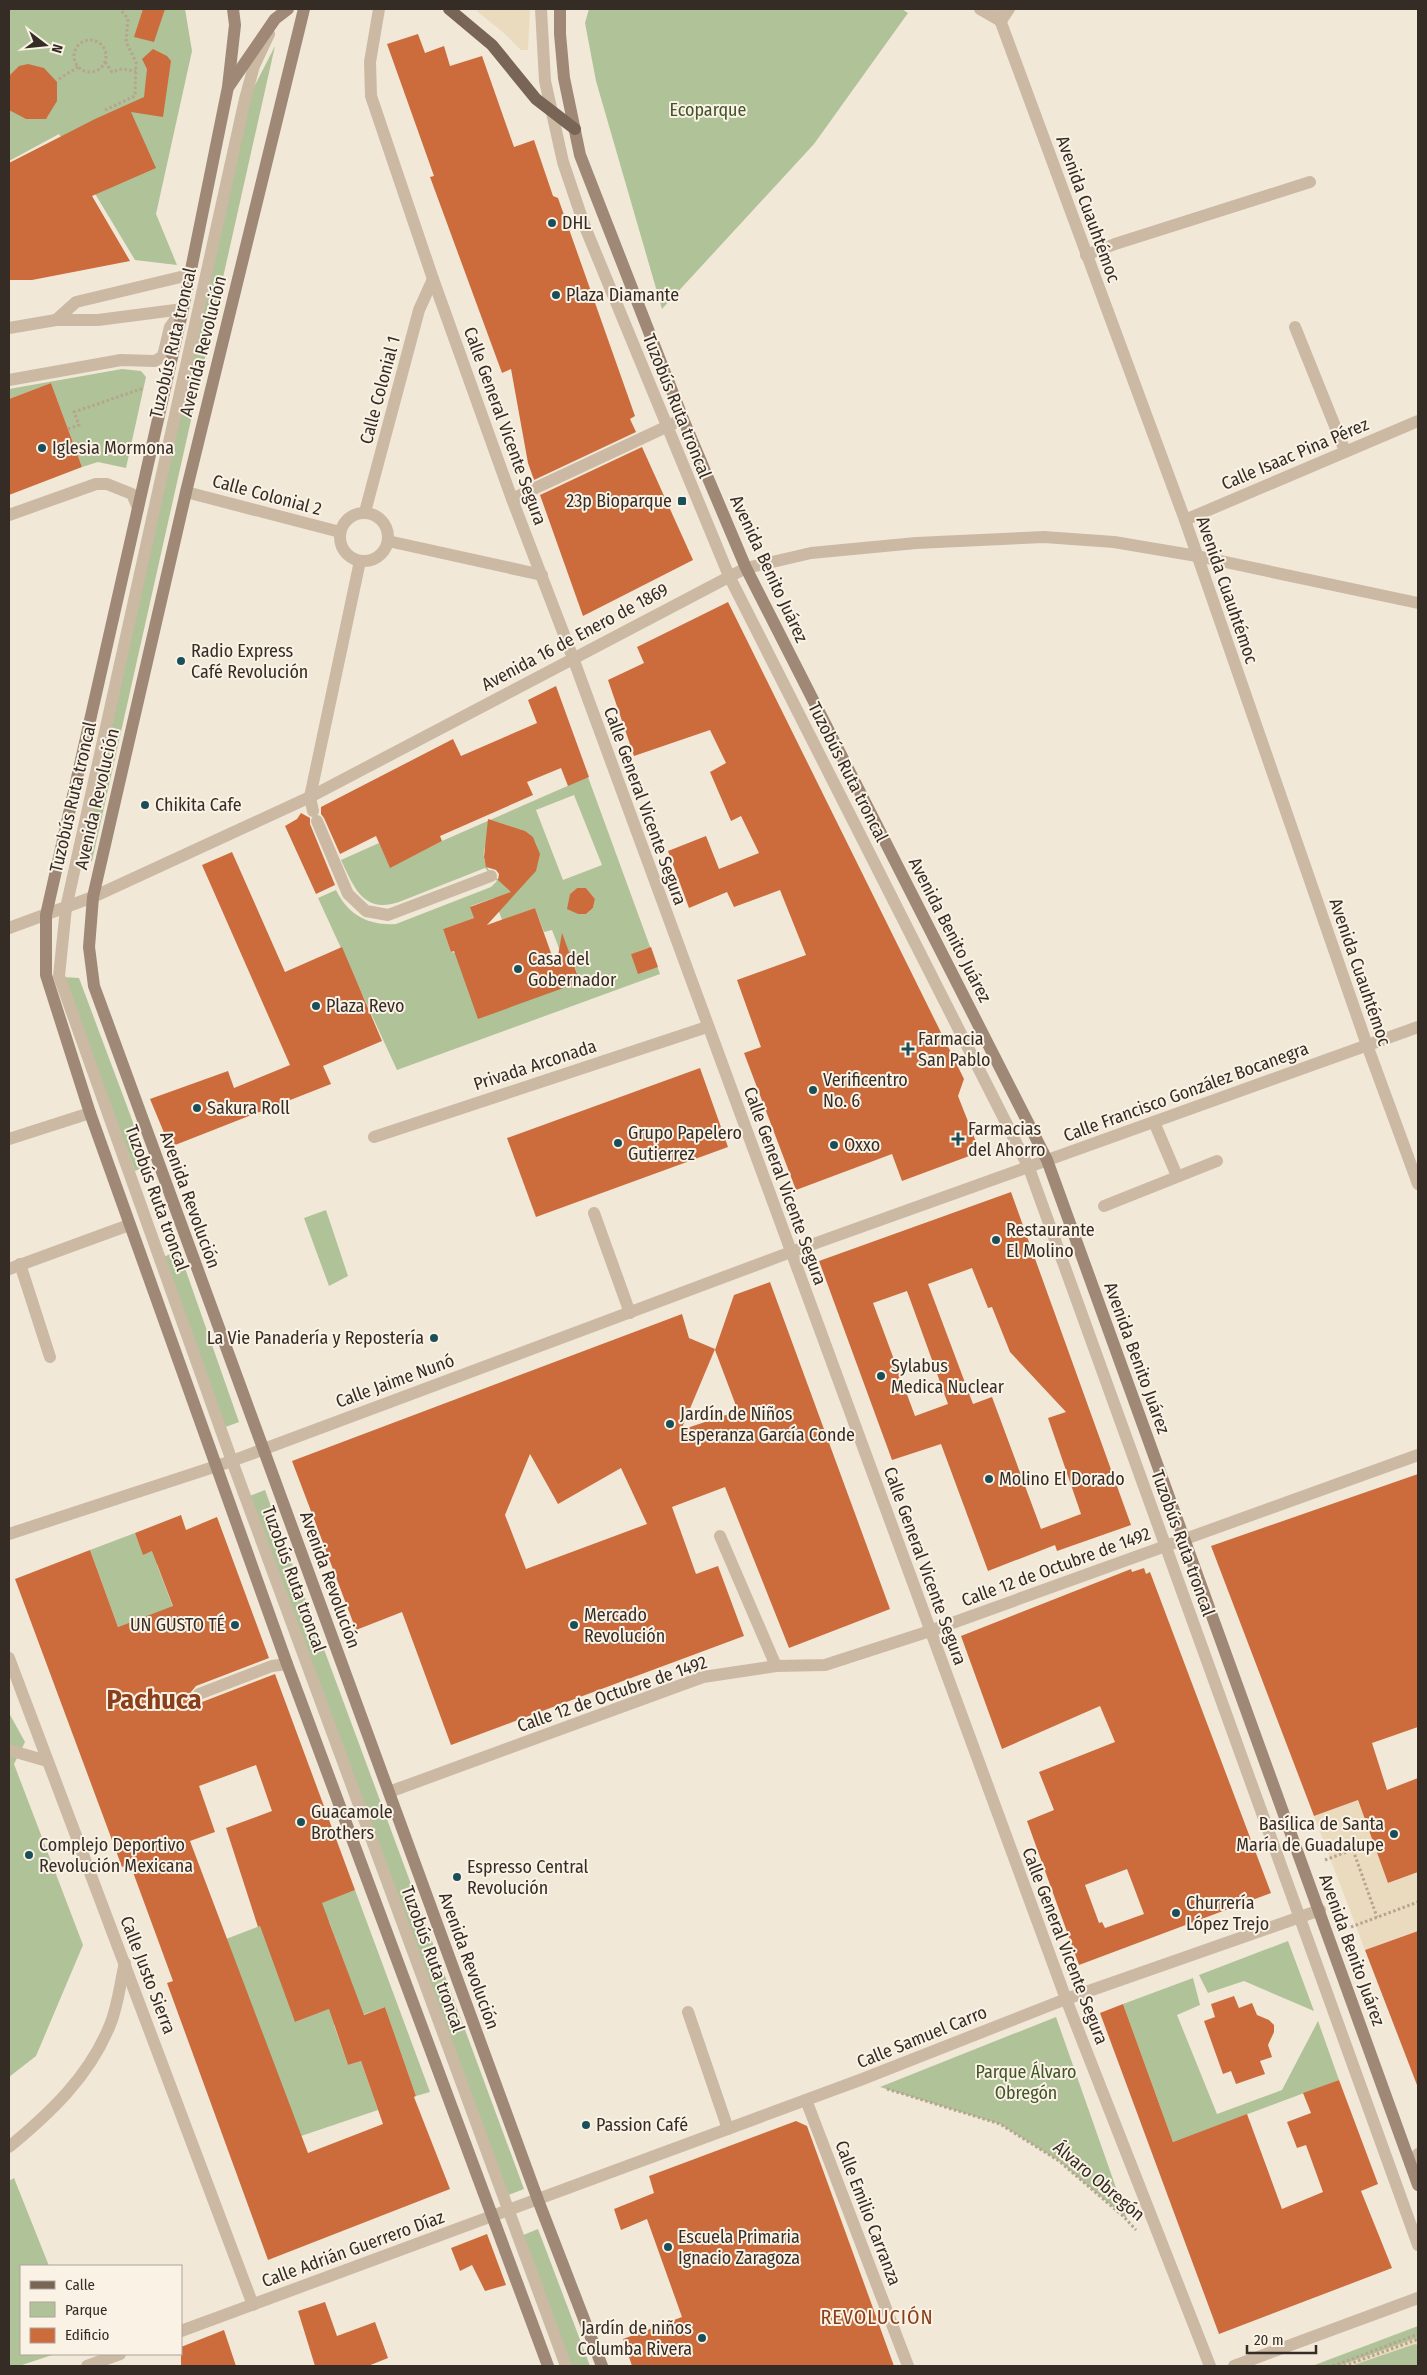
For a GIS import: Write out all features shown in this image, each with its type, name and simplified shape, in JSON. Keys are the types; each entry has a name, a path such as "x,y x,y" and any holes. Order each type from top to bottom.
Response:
{"main road":[{"name":"Avenida Revolución","path":"233,9 236,25 228,87 183,309 46,915 46,975 90,1113 215,1466 548,2366"},
{"path":"228,87 275,19 286,9"},
{"name":"Avenida Revolución","path":"304,9 186,492 92,897 89,947 94,986 538,2200 602,2366"},
{"path":"449,9 492,46 536,99 575,129"},
{"name":"Avenida Benito Juárez","path":"560,9 564,78 580,156 683,418 746,568 1047,1160 1183,1539 1414,2158 1418,2185"}],"street":[{"name":"Calle General Vicente Segura","path":"379,9 370,62 372,96 433,279 512,499 573,658 707,1027 1066,1999 1210,2366"},
{"name":"Tuzobús Ruta troncal","path":"541,9 545,81 563,162 585,228 729,576 1029,1168 1418,2244"},
{"path":"980,9 1001,22 1009,9"},
{"name":"Avenida Cuauhtémoc","path":"996,9 1185,520 1367,1045 1418,1184"},
{"name":"Tuzobús Ruta troncal","path":"275,19 254,66 245,99 66,908 60,976 232,1460 566,2366"},
{"path":"1086,256 1115,244 1310,182"},
{"path":"56,320 76,302 189,275"},
{"name":"Calle Colonial 1","path":"365,512 419,310 433,279"},
{"path":"9,328 56,320 98,320 183,309"},
{"path":"9,380 121,360 155,361 163,356 170,327 183,309"},
{"path":"1295,327 1345,452"},
{"path":"512,499 683,418"},
{"name":"Calle Isaac Pina Pérez","path":"1185,520 1418,421"},
{"path":"9,515 96,484 107,484 132,494 138,508"},
{"name":"Calle Colonial 2","path":"186,492 340,532"},
{"path":"365,512 381,518 386,525 388,541 386,548 375,559 360,561 352,558 342,548 340,532 350,517 365,512"},
{"name":"Avenida 16 de Enero de 1869","path":"9,928 92,897 310,796 746,568 811,552 916,542 1044,537 1114,542 1197,556 1418,603"},
{"path":"388,541 542,575"},
{"path":"360,561 310,796 315,816 348,894 366,911 388,915 491,876"},
{"name":"Privada Arconada","path":"374,1137 707,1027"},
{"name":"Calle Francisco González Bocanegra","path":"791,1252 1418,1028"},
{"path":"9,1139 90,1113"},
{"path":"1154,1122 1177,1176"},
{"path":"1104,1206 1218,1161"},
{"path":"594,1212 630,1313"},
{"path":"50,1357 14,1267 129,1225"},
{"name":"Calle Jaime Nunó","path":"9,1534 232,1460 791,1252"},
{"name":"Calle 12 de Octubre de 1492","path":"389,1792 703,1677 776,1666 825,1665 930,1631 1418,1455"},
{"path":"720,1536 776,1666"},
{"name":"Calle Justo Sierra","path":"9,1658 253,2305"},
{"path":"199,1694 272,1666 287,1664"},
{"path":"9,1688 22,1696"},
{"path":"9,1750 47,1761"},
{"name":"Calle Samuel Carro","path":"538,2200 860,2080 1066,1999 1320,1910"},
{"path":"9,2147 44,2118 78,2082 110,2025 125,1962"},
{"path":"688,2012 728,2129"},
{"name":"Calle Emilio Carranza","path":"806,2100 908,2366"},
{"name":"Calle Adrián Guerrero Díaz","path":"182,2331 538,2200"},
{"path":"1234,2366 1418,2298"},
{"path":"86,2366 117,2355"}],"path":[{"path":"105,110 135,96 136,62 126,42 128,19 120,9"},
{"path":"96,40 100,43 106,52 105,62 102,67 93,72 78,67 74,52 80,42 96,40"},
{"path":"105,62 112,72 122,69 136,71"},
{"path":"59,80 78,67"},
{"path":"68,429 79,425 74,412 144,388"},
{"path":"1325,1860 1373,1842"},
{"path":"1353,1850 1377,1917"},
{"path":"1350,1927 1418,1902"},
{"name":"Álvaro Obregón","path":"860,2080 1000,2124 1059,2161 1124,2217 1139,2233"},
{"path":"1333,2366 1418,2334"},
{"path":"1344,2366 1416,2340 1418,2342"}],"green space":[{"path":"9,9 185,9 192,51 156,214 177,265 135,260 59,134 9,161"},
{"name":"Ecoparque","path":"589,9 902,9 908,13 814,144 662,309 596,81 585,23"},
{"path":"275,46 92,861 79,863 252,91"},
{"path":"122,369 141,371 146,377 126,468 98,462 82,467 51,383 9,399 9,389"},
{"path":"588,777 660,974 397,1070 318,898 336,890 347,906 360,917 377,923 396,924 491,887 497,881 485,868 399,902 387,905 377,904 361,896 350,880 341,860 379,843 390,867 442,841","holes":["574,795 602,865 563,880 536,810","506,828 523,831 529,835 537,847 538,862 535,871 505,883 494,876 489,871 484,859 485,846 493,837","577,888 586,888 595,899 593,908 586,914 578,914 569,906 570,894","494,898 502,920 535,908 544,932 552,930 562,956 570,953 580,982 451,952 443,929 474,918 471,906","648,948 655,968 631,954"]},
{"path":"63,977 79,978 149,1165 135,1171"},
{"path":"326,1210 348,1276 329,1286 304,1218"},
{"path":"179,1251 239,1422 223,1428 163,1257"},
{"path":"265,1490 524,2189 506,2196 247,1497"},
{"path":"135,1533 143,1554 161,1548 157,1565 173,1607 118,1627 90,1550"},
{"name":"Complejo Deportivo Revolución Mexicana","path":"9,1713 25,1742 14,1764 83,1945 36,2056 9,2077"},
{"path":"355,1890 430,2092 416,2096 385,2007 334,2025 348,2065 361,2061 378,2110 301,2136 226,1939","holes":["329,1921 357,1998 295,2022"]},
{"path":"1288,1941 1314,2011 1244,1981 1208,1993 1199,1975"},
{"path":"1193,1978 1200,2005 1177,2015 1217,2114 1282,2090 1318,2021 1339,2080 1173,2142 1123,2004"},
{"name":"Parque Álvaro Obregón","path":"1056,2017 1127,2219 1059,2161 1000,2124 880,2087"},
{"path":"14,2178 49,2265 20,2265 20,2355 52,2355 19,2366 9,2366 9,2181"},
{"path":"538,2229 590,2366 570,2366 521,2236"},
{"path":"1418,2326 1418,2366 1312,2366"}],"shaded area":[{"path":"477,9 530,9 528,50 521,50 478,12"},
{"path":"1358,1800 1389,1883 1418,1872 1418,1931 1365,1950 1314,1816"},
{"path":"1417,2338 1418,2345 1415,2344 1351,2366 1339,2366"}],"building":[{"path":"143,9 165,9 154,42 134,37"},
{"path":"418,34 425,53 444,46 450,66 482,56 514,147 534,140 553,196 558,198 635,416 630,419 636,432 534,480 528,463 511,369 502,373 430,177 434,176 387,44"},
{"path":"153,49 167,56 171,61 163,117 131,112 156,168 92,196 130,261 32,280 9,280 9,163 95,119 144,97 147,69 142,59"},
{"path":"28,64 44,68 57,82 57,101 46,119 26,119 9,110 9,76 19,66"},
{"name":"Iglesia Mormona","path":"51,383 82,467 9,495 9,399"},
{"path":"642,447 693,560 583,616 540,495"},
{"path":"728,602 964,1079 958,1096 980,1152 902,1181 892,1154 796,1190 744,1053 761,1047 737,980 806,955 780,890 734,907 727,892 689,908 668,851 706,836 719,869 759,853 741,816 731,821 710,772 726,763 710,730 634,756 608,680 644,663 637,647"},
{"path":"556,686 589,777 568,786 561,768 527,782 533,795 440,836 442,841 390,868 376,836 340,854 321,814 321,807 453,739 461,756 537,723 528,700"},
{"path":"301,813 310,818 310,824 335,885 316,894 285,826 297,819"},
{"name":"Casa del Gobernador","path":"488,819 525,831 533,837 540,854 536,871 487,925 535,908 556,967 562,933 580,982 478,1019 454,951 451,952 443,929 474,918 470,907 511,892 498,880 499,874 496,870 486,867 484,857"},
{"name":"Plaza Revo","path":"232,852 285,972 342,947 382,1041 323,1066 331,1084 170,1147 150,1099 228,1071 234,1088 290,1065 202,865"},
{"path":"577,888 586,888 595,899 593,908 586,914 578,914 567,909 570,894"},
{"path":"651,947 658,967 638,974 631,954"},
{"name":"Grupo Papelero Gutierrez","path":"700,1068 728,1147 536,1217 507,1138"},
{"path":"1011,1192 1131,1525 1057,1551 1055,1545 988,1571 941,1444 892,1460 819,1261","holes":["972,1268 988,1308 992,1307 1010,1352 1066,1412 1048,1418 1081,1514 1041,1529 992,1397 973,1404 928,1284","907,1291 948,1404 915,1416 873,1303"]},
{"path":"770,1282 890,1609 789,1648 725,1487 672,1507 696,1574 718,1566 744,1636 451,1745 402,1612 356,1630 292,1461 682,1314 689,1338 715,1349 681,1430 738,1411 715,1350 734,1295","holes":["530,1454 558,1504 621,1468 647,1524 526,1569 505,1515"]},
{"path":"1418,1474 1418,1727 1372,1743 1387,1790 1418,1778 1418,1872 1388,1883 1358,1800 1314,1816 1211,1546"},
{"path":"181,1515 186,1530 217,1517 269,1658 196,1686 191,1692 192,1697 197,1702 202,1702 275,1674 355,1890 322,1903 364,2015 385,2007 416,2096 414,2097 450,2189 268,2260 167,1983 173,1981 130,1864 122,1867 15,1579 90,1550 118,1627 173,1606 152,1551 143,1555 135,1533","holes":["256,1765 272,1811 226,1828 258,1927 260,1926 295,2022 329,2009 348,2065 361,2061 383,2124 308,2153 190,1841 215,1832 199,1786"]},
{"path":"1144,1568 1146,1574 1150,1572 1271,1893 1079,1965 1027,1821 1054,1810 1039,1772 1115,1742 1100,1706 1002,1749 961,1636 1131,1569 1132,1572","holes":["1127,1869 1144,1914 1105,1928 1102,1922 1099,1923 1085,1885"]},
{"path":"1418,1931 1418,2085 1417,2085 1365,1950"},
{"path":"1234,1996 1239,2008 1252,2003 1257,2015 1269,2020 1274,2025 1274,2032 1268,2045 1272,2057 1260,2061 1265,2074 1236,2084 1231,2071 1223,2074 1204,2021 1215,2017 1211,2004"},
{"path":"1123,2004 1173,2142 1247,2114 1282,2209 1323,2192 1306,2145 1297,2148 1287,2122 1311,2113 1303,2093 1339,2080 1378,2184 1361,2191 1392,2268 1219,2334 1100,2013"},
{"path":"796,2121 807,2126 894,2366 632,2366 623,2339 682,2317 647,2219 621,2230 614,2209 654,2193 649,2176"},
{"path":"487,2234 506,2285 485,2291 472,2265 460,2271 451,2248"},
{"path":"325,2302 337,2336 375,2322 388,2358 368,2366 315,2366 298,2311"},
{"path":"224,2330 236,2366 181,2366 182,2347"}],"place":[{"name":"DHL","path":"552,223"},
{"name":"Plaza Diamante","path":"556,295"},
{"name":"Iglesia Mormona","path":"42,448"},
{"name":"23p Bioparque","path":"682,501"},
{"name":"Radio Express Café Revolución","path":"181,661"},
{"name":"Chikita Cafe","path":"145,805"},
{"name":"Casa del Gobernador","path":"518,969"},
{"name":"Plaza Revo","path":"316,1006"},
{"name":"Farmacia San Pablo","path":"908,1049"},
{"name":"Verificentro No. 6","path":"813,1090"},
{"name":"Sakura Roll","path":"197,1108"},
{"name":"Farmacias del Ahorro","path":"958,1139"},
{"name":"Grupo Papelero Gutierrez","path":"618,1143"},
{"name":"Oxxo","path":"834,1145"},
{"name":"Restaurante El Molino","path":"996,1240"},
{"name":"La Vie Panadería y Repostería","path":"434,1338"},
{"name":"Sylabus Medica Nuclear","path":"881,1376"},
{"name":"Jardín de Niños Esperanza García Conde","path":"670,1424"},
{"name":"Molino El Dorado","path":"989,1479"},
{"name":"UN GUSTO TÉ","path":"235,1625"},
{"name":"Mercado Revolución","path":"574,1625"},
{"name":"Guacamole Brothers","path":"301,1822"},
{"name":"Basílica de Santa María de Guadalupe","path":"1394,1834"},
{"name":"Complejo Deportivo Revolución Mexicana","path":"29,1855"},
{"name":"Espresso Central Revolución","path":"457,1877"},
{"name":"Churrería López Trejo","path":"1176,1913"},
{"name":"Passion Café","path":"586,2125"},
{"name":"Escuela Primaria Ignacio Zaragoza","path":"668,2247"},
{"name":"Jardín de niños Columba Rivera","path":"702,2338"}],"district":[{"name":"Pachuca","path":"154,1699"},
{"name":"REVOLUCIÓN","path":"877,2317"}]}
